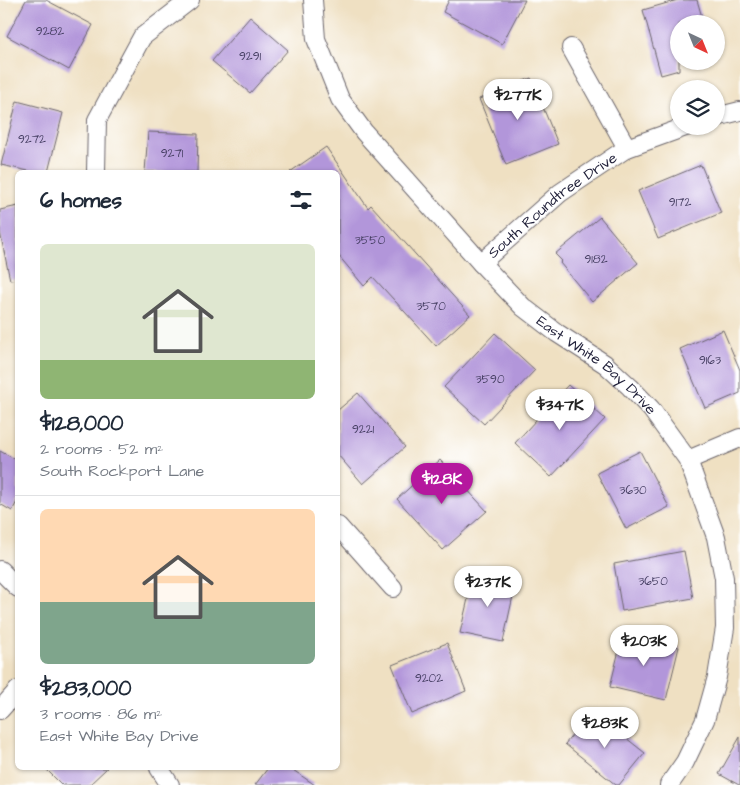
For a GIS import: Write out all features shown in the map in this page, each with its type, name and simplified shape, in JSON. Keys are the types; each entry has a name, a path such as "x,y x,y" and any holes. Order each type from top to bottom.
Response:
{"street":[{"path":"96,170 96,120 142,37 190,0"},
{"name":"East White Bay Drive","path":"313,0 316,40 340,98 364,132 481,264 523,307 557,333 605,364 630,387 650,409 688,460 716,537 724,578 725,628 717,677 705,720 685,762 669,785"},
{"name":"South Roundtree Drive","path":"571,48 627,148"},
{"path":"725,114 740,111"},
{"name":"South Roundtree Drive","path":"481,264 560,193 627,148 670,132"},
{"path":"688,460 740,438"},
{"path":"340,528 393,588"},
{"path":"0,570 15,585"},
{"path":"0,710 15,693"},
{"path":"160,770 170,785"}],"building":[{"path":"26,0 46,0 93,25 69,70 7,36"},
{"path":"449,0 525,0 502,44 443,12"},
{"path":"678,0 697,0 701,15 670,15 670,70 679,70 661,75 643,10"},
{"path":"250,17 288,50 250,93 212,61"},
{"path":"531,78 558,144 506,165 479,99"},
{"path":"17,101 63,113 49,170 24,170 1,165"},
{"path":"148,132 198,134 197,170 145,170"},
{"path":"326,147 368,208 371,205 470,315 436,346 373,277 364,286 340,257 340,170 293,170"},
{"path":"701,165 721,213 658,239 638,191"},
{"path":"15,207 15,279 10,280 0,232 0,210"},
{"path":"600,217 638,263 592,302 560,263 562,261 555,254"},
{"path":"723,330 740,370 740,393 705,408 680,349"},
{"path":"495,333 535,370 484,424 444,387"},
{"path":"568,385 605,419 551,477 515,443"},
{"path":"358,393 405,447 363,484 340,457 340,408"},
{"path":"0,451 15,459 15,506 12,511 0,504"},
{"path":"640,451 669,507 626,529 597,473"},
{"path":"440,460 487,511 443,550 397,499"},
{"path":"684,551 693,598 622,611 614,564"},
{"path":"474,573 516,582 503,642 460,633"},
{"path":"623,634 679,647 666,700 610,687"},
{"path":"447,643 466,691 412,714 392,665"},
{"path":"592,711 645,753 619,785 616,785 565,744"},
{"path":"740,737 740,785 739,785 719,774"},
{"path":"47,770 105,770 89,785 62,785"},
{"path":"266,770 293,770 315,785 255,785"}]}
